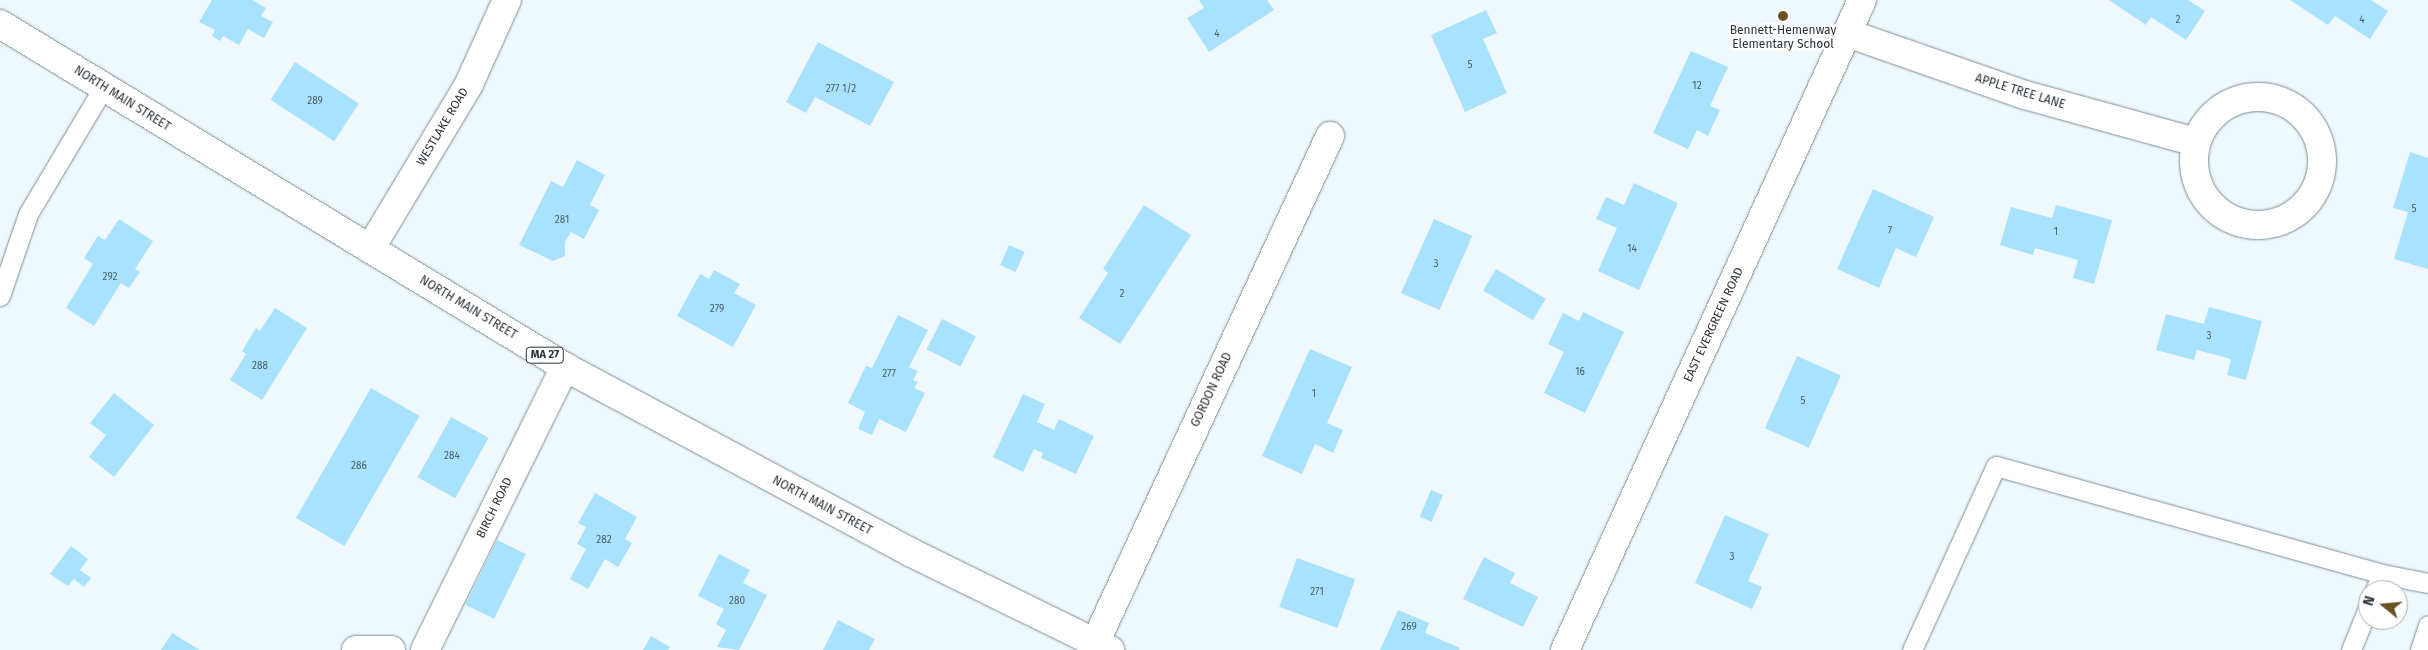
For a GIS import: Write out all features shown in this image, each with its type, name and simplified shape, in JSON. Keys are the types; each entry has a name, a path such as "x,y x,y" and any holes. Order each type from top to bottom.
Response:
{"street":[{"name":"WESTLAKE ROAD","path":"370,249 469,84 507,0"},
{"name":"EAST EVERGREEN ROAD","path":"1565,650 1862,0"},
{"name":"NORTH MAIN STREET","path":"0,24 565,367 910,552 1103,646"},
{"name":"APPLE TREE LANE","path":"1847,33 1967,76 2196,142"},
{"path":"2262,96 2283,101 2301,112 2316,132 2322,152 2321,174 2314,195 2287,218 2265,225 2242,224 2221,214 2199,188 2193,166 2196,142 2207,121 2223,106 2241,98 2262,96"},
{"name":"GORDON ROAD","path":"1103,646 1330,136"},
{"name":"BIRCH ROAD","path":"425,650 565,367"},
{"path":"356,650 391,650"}],"lane":[{"path":"0,296 28,214 103,88"},
{"path":"1912,650 1996,466 2371,580"},
{"path":"2408,582 2428,582"},
{"path":"2420,650 2428,625"},
{"path":"2351,650 2359,630"}],"building":[{"path":"212,0 252,0 266,8 261,16 273,22 264,38 248,29 239,45 223,36 220,41 212,36 215,30 199,22"},
{"path":"1199,0 1267,0 1274,10 1209,52 1187,18 1204,8"},
{"path":"2109,0 2188,0 2205,11 2186,40 2151,17 2146,25"},
{"path":"2290,0 2371,0 2388,11 2370,39 2335,16 2328,25"},
{"path":"1486,10 1497,33 1483,39 1507,93 1465,112 1431,35"},
{"path":"818,42 894,82 870,126 815,97 806,113 786,102"},
{"path":"1691,51 1728,67 1710,106 1720,110 1708,136 1697,130 1688,149 1653,133"},
{"path":"295,62 359,103 334,141 270,100"},
{"path":"2410,152 2428,158 2428,269 2394,259 2408,212 2393,208"},
{"path":"577,160 605,175 590,205 599,210 584,239 571,232 565,242 565,256 553,261 519,245 551,181 563,187"},
{"path":"1634,183 1678,203 1639,290 1598,271 1617,228 1596,219 1606,197 1624,205"},
{"path":"1873,189 1934,217 1916,257 1896,248 1879,288 1837,269"},
{"path":"1144,205 1191,235 1120,344 1079,318 1108,273 1103,269"},
{"path":"2056,205 2112,220 2094,284 2073,278 2078,260 2035,248 2033,255 2000,245 2011,207 2052,218"},
{"path":"119,219 153,241 135,269 140,272 129,288 121,283 94,326 66,308 93,264 84,258 98,236 105,240"},
{"path":"1434,219 1472,236 1439,310 1401,293"},
{"path":"1009,245 1025,252 1016,272 1000,265"},
{"path":"1496,269 1546,299 1533,320 1483,290"},
{"path":"714,270 740,284 734,293 756,305 733,347 677,316 700,274 709,279"},
{"path":"2209,307 2262,321 2246,380 2227,375 2231,359 2197,350 2194,360 2156,350 2166,314 2204,324"},
{"path":"275,308 307,328 262,400 230,380 246,354 242,351 256,328 260,331"},
{"path":"1583,312 1624,332 1585,413 1544,393 1564,352 1548,344 1563,313 1579,321"},
{"path":"898,315 928,330 909,367 918,371 913,380 918,382 914,388 925,393 906,432 879,419 872,435 858,429 865,412 848,403 866,366 872,368"},
{"path":"942,319 976,336 960,367 927,349"},
{"path":"1310,349 1352,367 1327,423 1343,430 1333,453 1315,444 1302,474 1262,456"},
{"path":"1797,356 1841,376 1809,448 1765,428"},
{"path":"371,388 419,416 344,546 296,518"},
{"path":"114,393 154,425 114,477 89,457 106,435 90,423"},
{"path":"1023,394 1045,404 1037,422 1054,430 1059,419 1094,436 1076,474 1041,458 1043,453 1034,449 1023,472 993,457"},
{"path":"451,417 489,438 455,498 418,477"},
{"path":"1431,490 1443,495 1432,522 1420,517"},
{"path":"595,493 637,517 625,539 632,543 618,567 605,559 588,589 570,579 586,549 577,544 586,527 578,523"},
{"path":"1725,515 1769,534 1748,581 1762,587 1752,609 1695,583"},
{"path":"497,540 526,554 494,619 465,605"},
{"path":"71,546 88,559 80,570 91,578 84,587 74,579 68,586 50,574"},
{"path":"719,554 750,570 743,583 767,595 739,650 717,647 726,630 716,624 724,609 698,596"},
{"path":"1484,557 1515,573 1510,583 1538,597 1523,627 1463,599"},
{"path":"1297,558 1355,579 1337,628 1279,607"},
{"path":"1398,610 1429,623 1425,633 1460,648 1459,650 1380,650"},
{"path":"838,620 875,639 869,650 823,650"},
{"path":"172,633 200,650 161,650"},
{"path":"651,636 670,647 668,650 643,650"}],"place":[{"name":"Bennett-Hemenway Elementary School","path":"1783,16"}]}
